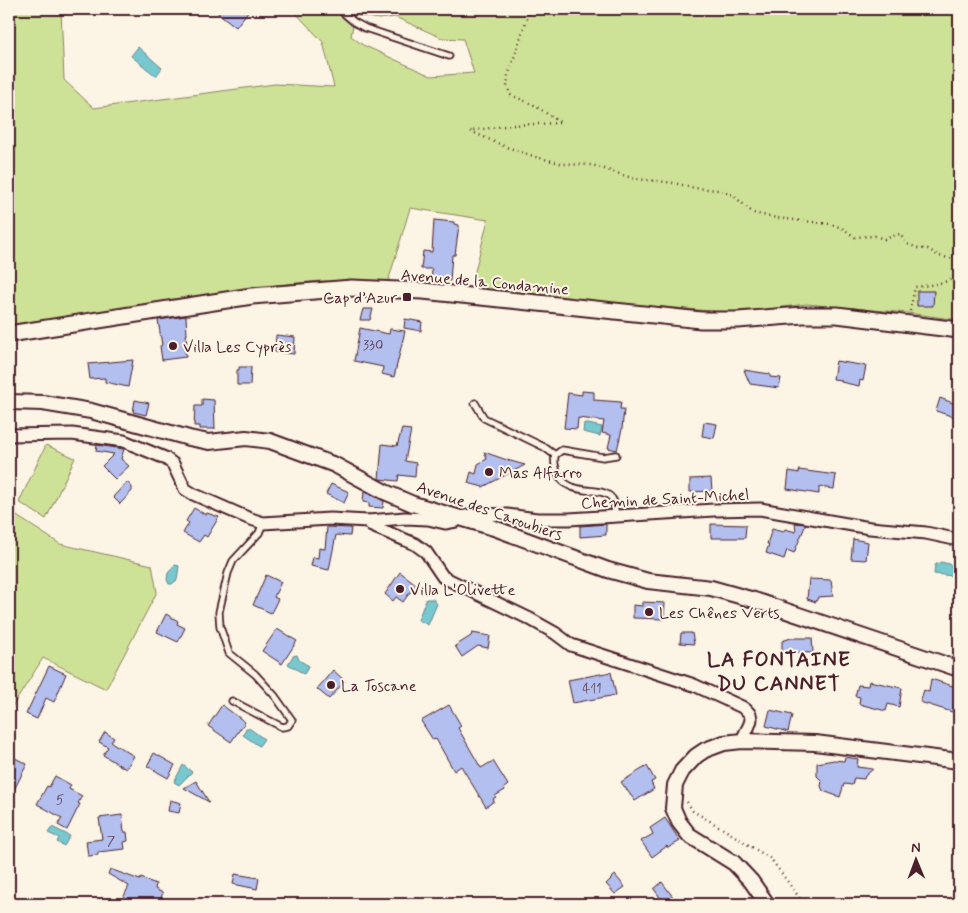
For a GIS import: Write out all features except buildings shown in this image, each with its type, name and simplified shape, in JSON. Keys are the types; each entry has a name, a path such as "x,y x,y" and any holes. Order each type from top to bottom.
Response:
{"main road":[{"name":"Avenue de la Condamine","path":"9,334 252,296 352,288 424,291 701,320 837,315 908,322 959,330"}],"street":[{"name":"Avenue des Caroubiers","path":"9,402 43,403 91,411 209,442 246,438 270,440 335,465 385,492 414,504 461,517 608,570 648,581 711,588 754,600 911,651 959,669"},
{"path":"9,435 72,434 124,441 169,461 178,473 185,489 192,494 263,523"},
{"name":"Chemin de Saint-Michel","path":"263,523 330,520 368,521 405,518 428,519 445,523 477,514 538,519 760,509 870,528 926,533 959,540"},
{"path":"368,521 372,526 415,544 426,552 443,577 530,619 555,633 571,645 694,685 749,712 752,717 751,722 742,741"},
{"path":"767,904 751,881 734,863 689,836 679,822 673,808 675,785 682,771 696,756 705,750 724,743 742,741 834,744 959,762"}],"lane":[{"path":"339,9 354,22 365,28 449,56"},
{"path":"474,403 484,418 555,455"},
{"path":"615,517 614,502 609,495 570,488 562,481 554,464 555,455 562,450 603,458 616,455"},
{"path":"232,701 282,727 288,726 292,720 275,696 255,674 229,653 220,627 219,612 231,567 240,553 259,533 263,523"}],"path":[{"path":"530,9 508,76 507,87 512,95 534,105 561,123 511,125 470,131 504,146 564,164 592,165 635,180 657,180 695,188 718,190 733,195 753,213 777,218 830,224 842,228 855,238 875,236 884,239 900,234 907,244 928,249 939,256 959,262"},
{"path":"908,322 915,287 937,284 954,279 959,275"},
{"path":"686,801 693,811 771,860 804,904"}],"green space":[{"path":"9,9 61,9 64,80 94,108 275,84 334,87 323,42 292,9 959,9 959,320 908,313 806,304 762,310 723,312 470,291 488,220 410,208 388,282 320,281 277,285 9,326","holes":["355,15 379,19 395,17 442,38 463,39 474,73 431,76 363,45 351,36"]},
{"path":"46,445 75,458 46,519 19,502"},
{"path":"9,511 60,544 152,565 157,592 106,689 43,658 9,712"}],"water":[{"path":"138,47 162,68 156,76 131,56"},
{"path":"584,423 602,427 600,436 583,432"},
{"path":"941,562 949,564 954,568 953,576 934,574 935,565"},
{"path":"175,565 179,566 177,580 169,584 167,580 168,573"},
{"path":"426,599 433,599 437,604 428,625 418,620"},
{"path":"297,655 299,660 309,666 304,674 288,664 293,656"},
{"path":"246,728 249,728 264,739 259,746 243,735"},
{"path":"183,765 192,772 179,785 174,782"},
{"path":"52,827 70,836 64,846 57,842 59,838 48,833"}],"place":[{"name":"Cap d’Azur","path":"407,297"},
{"name":"Villa Les Cyprès","path":"173,346"},
{"name":"Mas Alfarro","path":"489,472"},
{"name":"Villa L'Olivette","path":"400,589"},
{"name":"Les Chênes Verts","path":"649,612"},
{"name":"La Toscane","path":"331,685"}],"district":[{"name":"LA FONTAINE DU CANNET","path":"779,671"}]}
